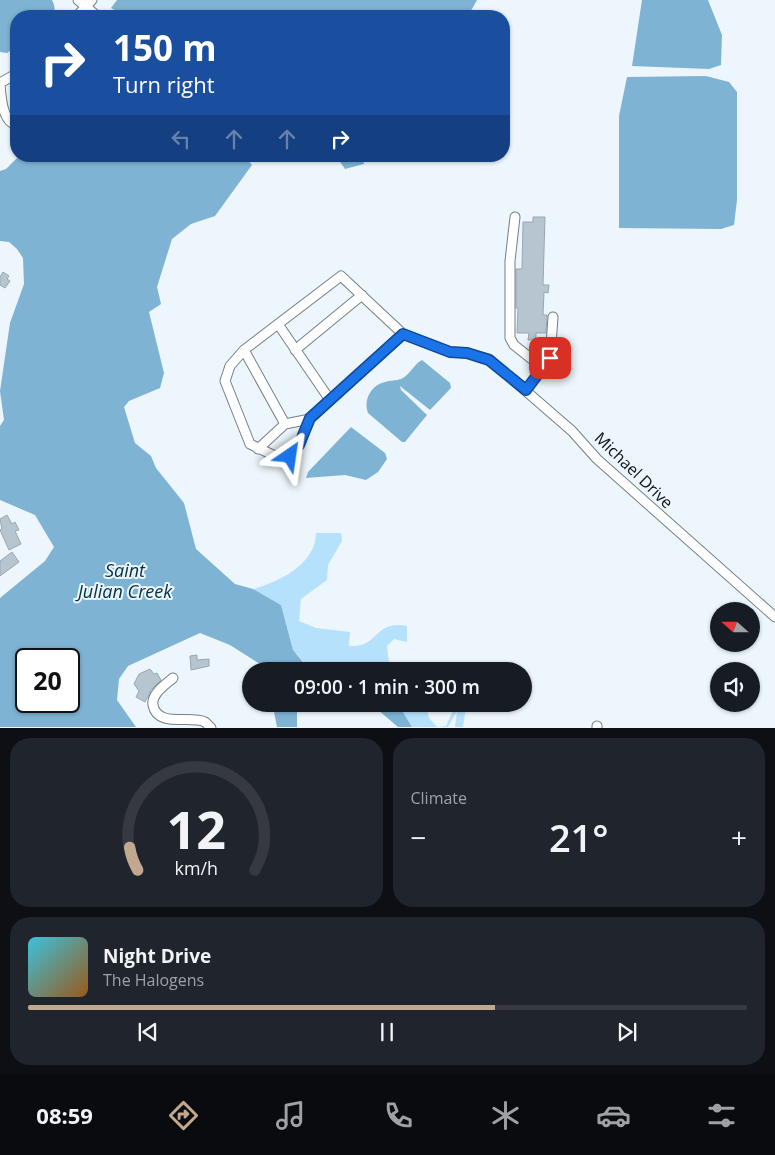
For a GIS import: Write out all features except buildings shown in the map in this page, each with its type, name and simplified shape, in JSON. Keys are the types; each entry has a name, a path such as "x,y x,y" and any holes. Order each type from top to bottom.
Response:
{"street":[{"path":"78,0 89,3"},
{"path":"0,84 4,108 10,122"},
{"path":"515,217 510,261 510,338 514,345 543,368"},
{"path":"342,276 403,334 310,418 299,445 290,456 279,458 250,444 225,381 230,366 244,350 278,324 342,276"},
{"path":"296,350 362,295"},
{"path":"526,390 550,358 553,317"},
{"path":"278,324 330,400"},
{"name":"Michael Drive","path":"403,334 450,352 467,353 489,360 572,430 597,459 614,475 775,617"},
{"path":"244,350 285,424"},
{"path":"258,448 285,424 310,418"},
{"path":"173,678 158,691 152,702 153,709 160,715 171,719 205,722 211,728"}],"shaded area":[{"path":"316,533 341,533 342,541 328,565 327,580 301,599 299,621 316,628 350,632 349,646 367,643 385,628 398,625 407,626 407,642 394,639 387,646 389,662 304,662 293,650 281,605 253,589 274,582 294,570 310,554"},
{"path":"403,712 428,712 429,718 437,727 412,727"},
{"path":"452,712 456,712 448,727 437,727 446,726"},
{"path":"457,712 465,712 463,727 455,727"}],"water":[{"path":"0,0 52,0 55,10 10,10 10,51 7,53 0,52"},
{"path":"117,0 477,0 471,10 114,10 111,8"},
{"path":"642,0 708,0 722,35 721,65 709,69 632,66"},
{"path":"706,76 729,82 737,92 737,200 734,225 721,229 619,228 619,116 627,77"},
{"name":"Saint Julian Creek","path":"13,162 249,162 252,165 215,216 191,224 172,239 157,287 161,304 149,312 164,373 160,388 129,401 124,407 135,443 151,456 156,468 184,503 196,549 235,584 253,589 281,605 293,650 303,662 257,662 230,645 200,633 128,666 119,679 117,700 136,727 0,727 0,598 45,561 54,547 35,515 0,500 0,426 4,420 0,391 10,323 24,284 23,258 9,242 0,241 0,171 6,169"},
{"path":"340,162 364,162 364,164 345,169"},
{"path":"422,360 450,383 451,388 430,410 400,386 401,390 427,415 405,442 402,442 368,413 367,398 376,386 387,381 401,379"},
{"path":"351,427 385,453 387,459 378,472 366,480 345,475 306,478 308,472"},
{"path":"274,712 297,712 297,727 277,727"},
{"path":"380,712 403,712 412,727 398,727"}],"route":[{"path":"290,456 299,445 310,418 403,334 450,352 467,353 489,360 502,368 526,390 550,358"}]}
